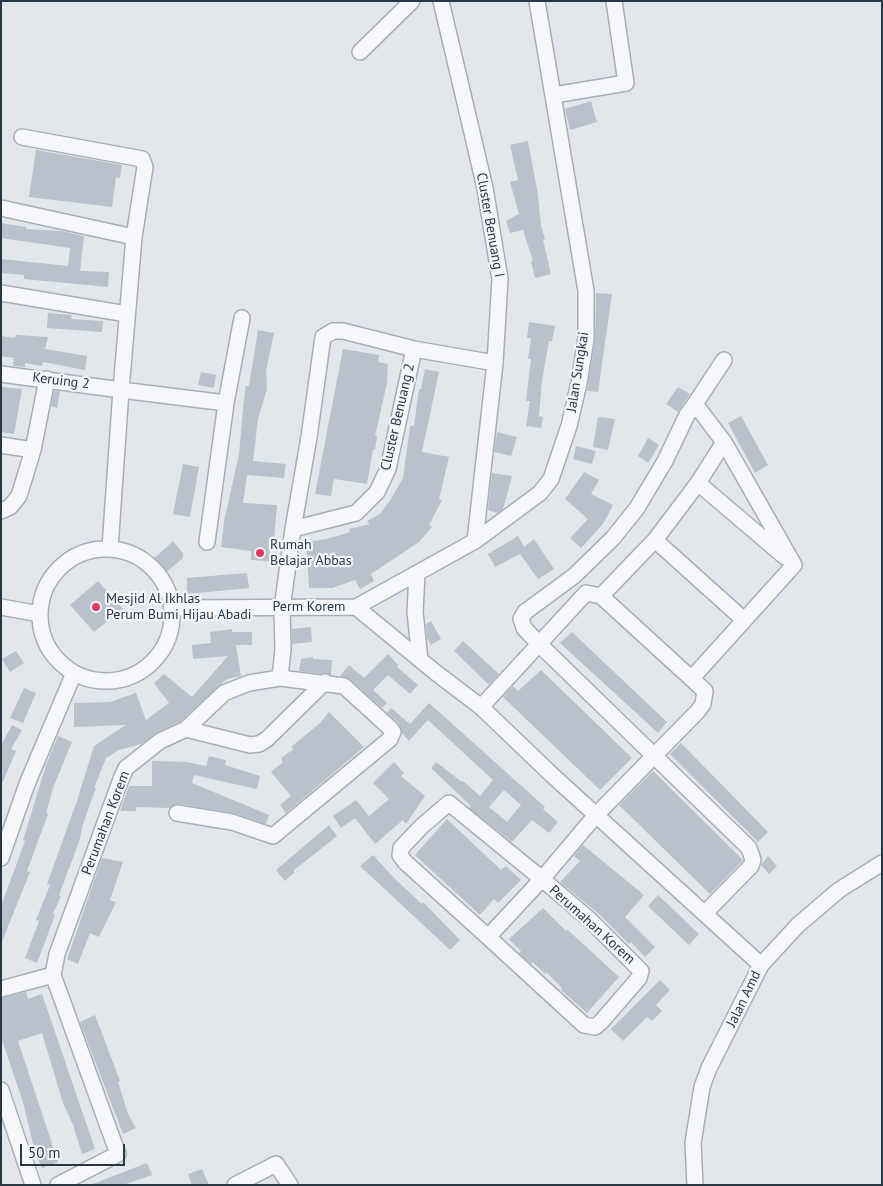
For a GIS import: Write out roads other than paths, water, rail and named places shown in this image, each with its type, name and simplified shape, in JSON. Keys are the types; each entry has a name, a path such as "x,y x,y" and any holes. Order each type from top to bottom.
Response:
{"street":[{"path":"360,52 412,1"},
{"name":"Cluster Benuang I","path":"441,1 485,188 500,279 495,363 475,541"},
{"name":"Jalan Sungkai","path":"356,607 475,541 534,498 551,479 567,434 579,383 586,339 586,291 537,1"},
{"path":"554,95 626,83 614,1"},
{"path":"22,137 142,159 145,167 134,237 110,548"},
{"path":"1,208 134,237"},
{"path":"1,293 127,314"},
{"path":"207,542 226,403 242,318"},
{"name":"Cluster Benuang 2","path":"332,331 342,331 414,349 388,469 378,492 356,513 293,529 323,337 332,331"},
{"path":"414,349 495,363"},
{"path":"705,913 751,866 753,854 539,644 524,628 521,620 525,612 574,576 613,538 637,508 665,461 687,415 724,360"},
{"name":"Keruing 2","path":"1,374 47,378 121,390 226,403"},
{"path":"1,511 10,507 19,496 33,450 47,378"},
{"path":"695,404 724,442 794,565"},
{"path":"601,596 655,540 698,483 724,442"},
{"path":"1,445 33,450"},
{"path":"698,483 794,565"},
{"path":"280,678 283,649 282,608 293,529"},
{"path":"655,540 744,620"},
{"path":"110,548 133,554 152,567 166,586 172,608 170,632 159,653 142,670 120,679 97,680 74,673 56,658 44,638 40,614 43,593 59,569 70,560 89,551 110,548"},
{"path":"692,678 794,565"},
{"path":"416,574 414,612 420,660"},
{"path":"481,707 586,593 601,596 705,691 703,704 596,815 542,879"},
{"path":"1,607 40,614"},
{"path":"356,607 481,707 761,965"},
{"name":"Perm Korem","path":"172,608 356,607"},
{"path":"1,858 30,776 74,673"},
{"name":"Perumahan Korem","path":"53,975 58,954 126,768 160,741 186,728 224,693 235,687 280,678 325,682 344,686 393,732 390,739 272,836 232,822 177,813"},
{"path":"186,728 250,745 259,744 268,739 325,682"},
{"name":"Perumahan Korem","path":"449,802 542,879 590,920 642,971 639,978 595,1028 590,1028 580,1022 405,862 400,855 401,848 449,802"},
{"name":"Jalan Amd","path":"695,1185 693,1143 702,1087 761,965 798,925 839,890 882,863"},
{"name":"Perumahan Korem","path":"488,937 542,879"},
{"path":"1,989 53,975 118,1154 58,1185"},
{"path":"1,1090 34,1185"},
{"path":"235,1185 276,1164 290,1185"}],"place":[{"name":"Rumah Belajar Abbas","path":"260,553"},
{"name":"Mesjid Al Ikhlas Perum Bumi Hijau Abadi","path":"96,607"}]}
